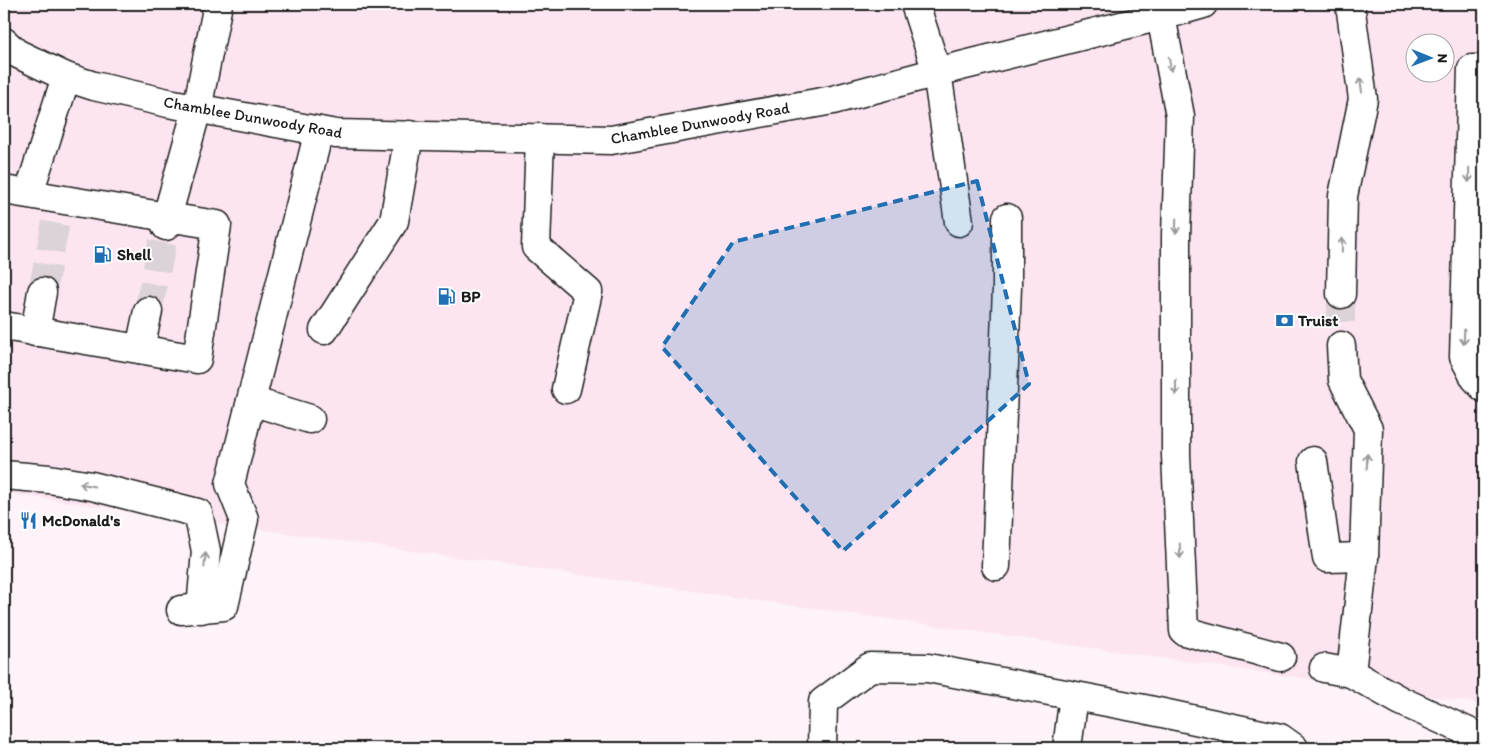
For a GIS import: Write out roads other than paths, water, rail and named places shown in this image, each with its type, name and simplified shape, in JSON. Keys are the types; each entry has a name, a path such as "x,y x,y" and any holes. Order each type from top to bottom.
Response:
{"street":[{"path":"167,221 197,109 218,4"},
{"path":"915,4 937,72 959,222"},
{"name":"Chamblee Dunwoody Road","path":"8,50 66,77 94,86 197,109 336,134 611,140 833,100 1203,4"},
{"path":"1341,294 1343,196 1363,100 1350,4"},
{"path":"1161,16 1180,116 1176,235 1176,455 1184,631 1281,657"},
{"path":"1484,69 1472,69 1464,357 1474,378 1484,388"},
{"path":"4,326 197,359 217,224 167,221 60,203 16,192 66,77"},
{"path":"4,475 49,479 92,486 198,513 206,551 191,610 224,606 244,519 230,484 319,130"},
{"path":"324,330 394,221 408,135"},
{"path":"540,138 536,247 588,292 566,389"},
{"path":"996,566 1007,287 1007,218"},
{"path":"35,332 42,292"},
{"path":"140,349 148,310"},
{"path":"1341,346 1343,380 1368,429 1364,557 1351,673"},
{"path":"251,400 310,419"},
{"path":"1313,461 1327,558 1364,557"},
{"path":"822,748 823,702 870,668 928,668 1144,709 1280,738 1294,748"},
{"path":"1324,668 1351,673 1401,700 1475,735"},
{"path":"1066,748 1074,696"}],"tunnel":[{"path":"42,292 59,207"},
{"path":"148,311 166,226"},
{"path":"1341,294 1341,346"}],"place":[{"name":"Shell","path":"103,254"},
{"name":"BP","path":"447,296"},
{"name":"Truist","path":"1284,320"},
{"name":"McDonald's","path":"28,520"}]}
